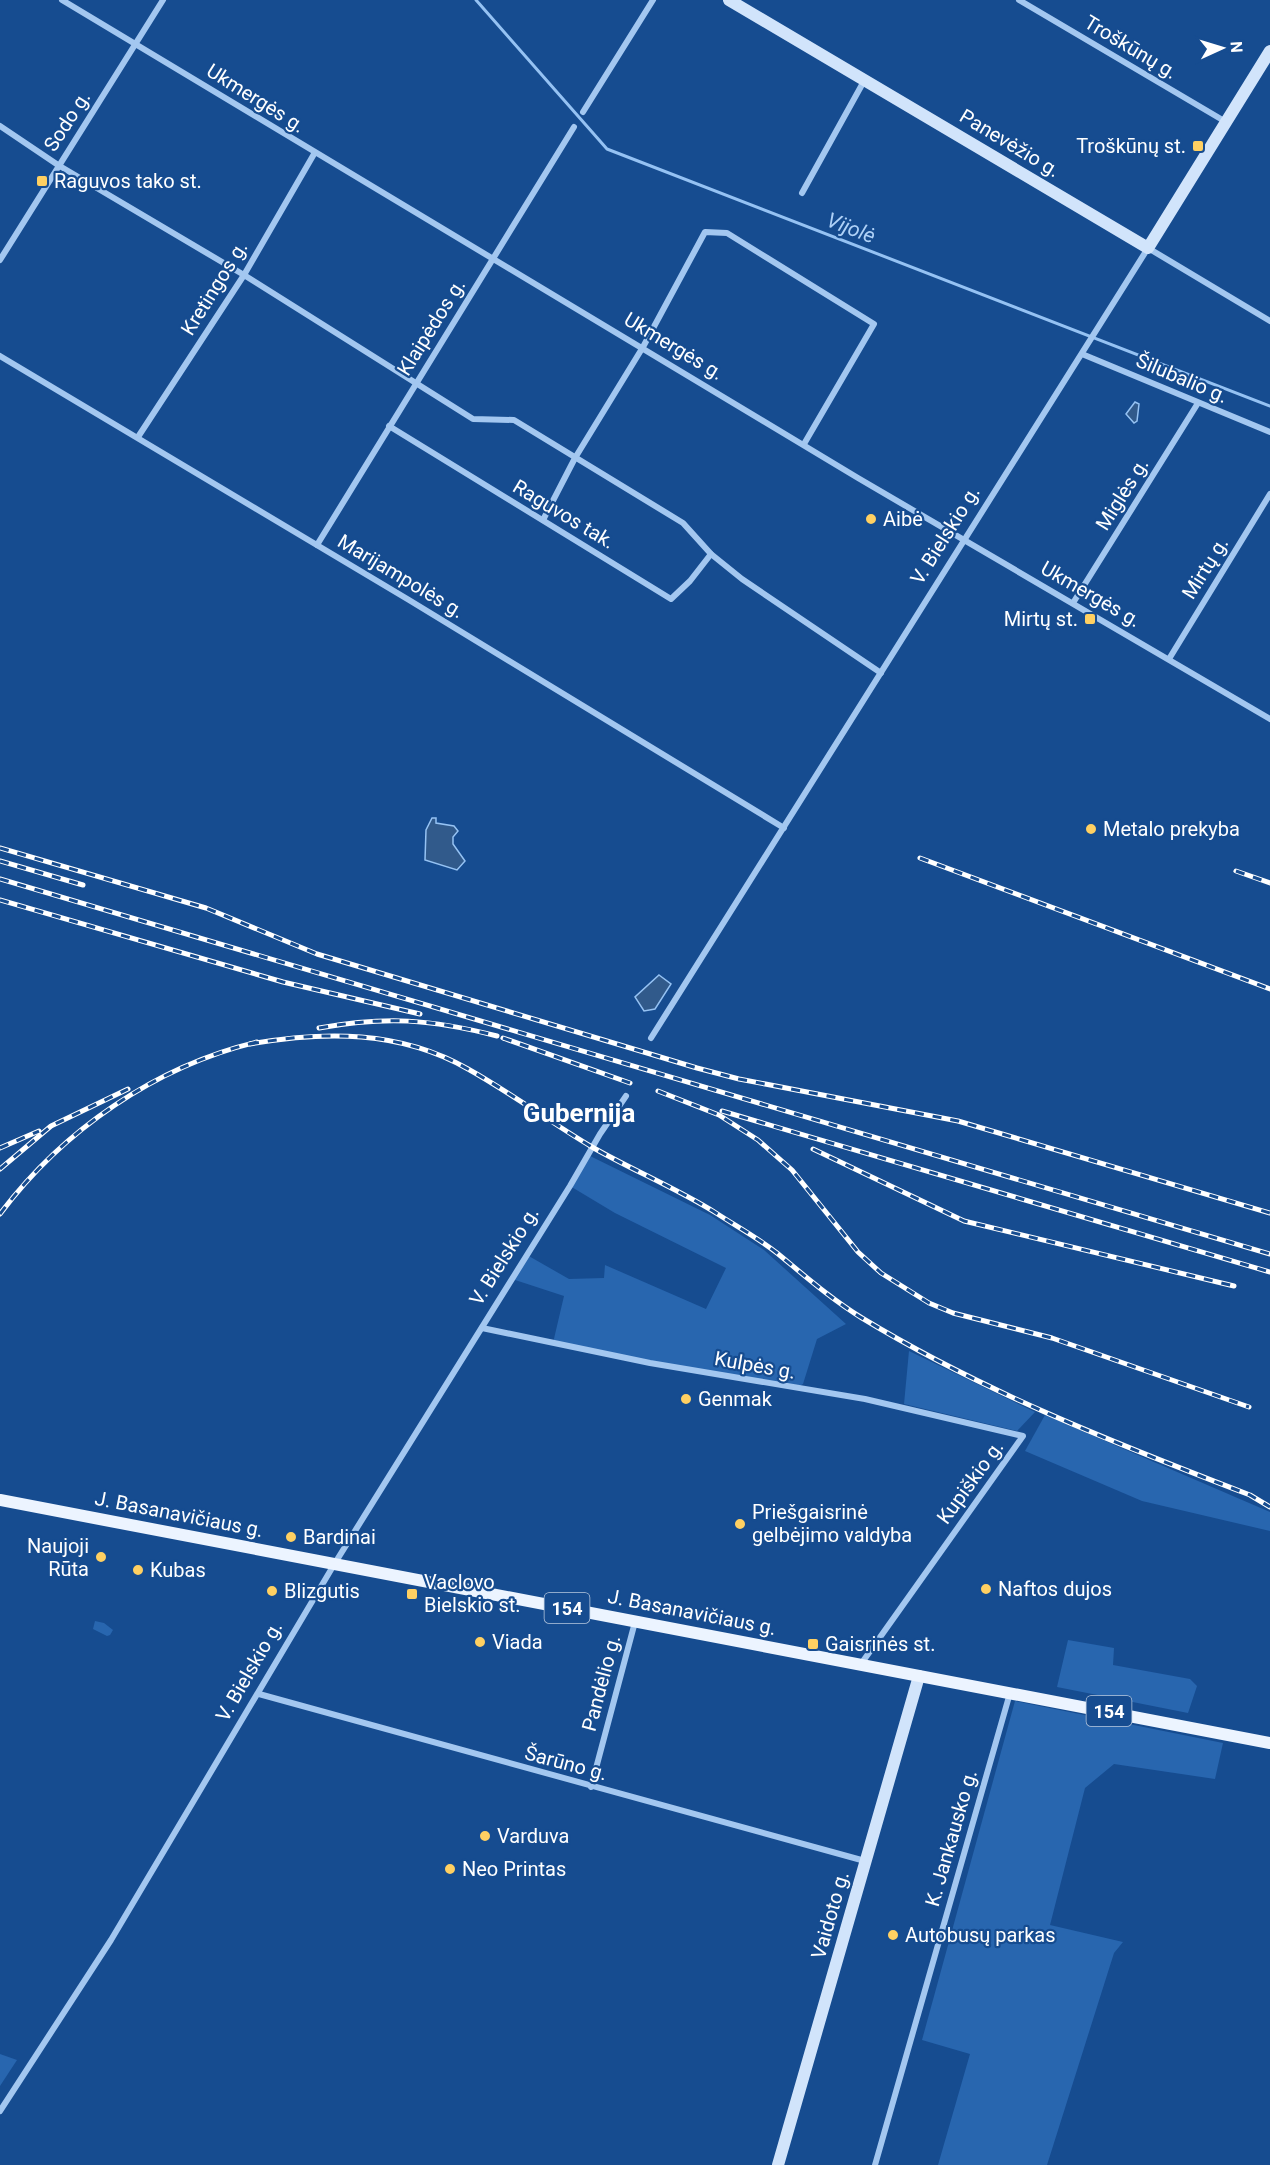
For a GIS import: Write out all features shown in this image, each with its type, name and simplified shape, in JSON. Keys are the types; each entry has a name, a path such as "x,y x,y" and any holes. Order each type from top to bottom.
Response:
{"main road":[{"name":"J. Basanavičiaus g.","path":"0,1500 1270,1743"}],"street":[{"name":"Ukmergės g.","path":"62,0 492,260 1270,719"},
{"name":"Sodo g.","path":"0,260 163,0"},
{"path":"583,112 652,0"},
{"name":"Panevėžio g.","path":"729,0 1270,321"},
{"name":"Troškūnų g.","path":"1019,0 1226,122"},
{"name":"V. Bielskio g.","path":"651,1038 1095,334 1270,51"},
{"path":"802,193 865,80"},
{"path":"0,126 58,165 244,274 474,419 514,420 683,523 711,554 742,579 882,673"},
{"name":"Klaipėdos g.","path":"317,545 574,127"},
{"name":"Kretingos g.","path":"138,437 244,274 314,154"},
{"path":"543,520 575,458 643,347 705,232 727,233 874,324 804,444"},
{"name":"Šilubalio g.","path":"1082,354 1270,432"},
{"name":"Marijampolės g.","path":"0,356 784,828"},
{"name":"Miglės g.","path":"1073,603 1198,403"},
{"name":"Raguvos tak.","path":"389,426 671,599 690,581 711,554"},
{"name":"Mirtų g.","path":"1169,659 1270,494"},
{"name":"V. Bielskio g.","path":"0,2111 111,1940 335,1563 600,1134 626,1096"},
{"name":"Kulpės g.","path":"482,1328 650,1364 865,1399 1023,1436"},
{"name":"Kupiškio g.","path":"860,1665 1023,1436"},
{"name":"Pandėlio g.","path":"591,1787 635,1621"},
{"name":"Vaidoto g.","path":"778,2165 918,1676"},
{"name":"K. Jankausko g.","path":"875,2165 1011,1693"},
{"name":"Šarūno g.","path":"259,1694 866,1862"}],"shaded area":[{"path":"1135,402 1139,404 1137,421 1134,423 1126,414"},
{"path":"432,818 436,818 436,823 454,826 458,831 453,837 453,844 465,861 457,870 425,860 426,830"},
{"path":"659,975 671,984 655,1009 644,1011 635,997"},
{"path":"588,1155 710,1215 764,1250 846,1324 817,1339 803,1384 794,1389 553,1343 564,1296 512,1279 527,1255 569,1279 604,1278 605,1265 706,1309 726,1268 615,1213 570,1186"},
{"path":"909,1351 1035,1412 1017,1431 904,1404"},
{"path":"1045,1415 1270,1512 1270,1531 1142,1501 1025,1451"},
{"path":"95,1621 104,1623 113,1630 110,1635 107,1636 93,1629"},
{"path":"1068,1640 1114,1648 1113,1665 1190,1679 1197,1686 1188,1713 1057,1687"},
{"path":"1015,1701 1223,1743 1215,1779 1114,1764 1085,1788 1050,1925 1123,1942 1114,1953 1047,2165 938,2165 970,2054 922,2040"},
{"path":"0,2054 17,2060 0,2086"}],"waterway":[{"name":"Vijolė","path":"476,0 607,149 1270,406"}],"railway":[{"path":"0,848 206,908 317,954 697,1068 739,1079 958,1121 1270,1213"},
{"path":"920,858 1270,989"},
{"path":"0,861 83,885"},
{"path":"1236,871 1270,883"},
{"path":"0,879 1270,1254"},
{"path":"0,900 283,982 420,1014"},
{"path":"319,1028 366,1022 408,1021 451,1026 497,1036"},
{"path":"250,1044 306,1037 361,1037 416,1047 442,1056 484,1078 592,1147 685,1195 755,1237 851,1311 908,1345 955,1370 1052,1415 1250,1495 1270,1507"},
{"path":"503,1038 630,1083"},
{"path":"0,1214 25,1183 53,1155 82,1129 114,1106 183,1067 257,1042"},
{"path":"0,1169 51,1126 128,1089"},
{"path":"658,1091 719,1115 758,1140 792,1170 858,1252 881,1273 929,1303 953,1313 1052,1338 1249,1407"},
{"path":"722,1111 1270,1272"},
{"path":"0,1148 39,1131"},
{"path":"813,1149 964,1221 1234,1286"}],"place":[{"name":"Troškūnų st.","path":"1198,146"},
{"name":"Raguvos tako st.","path":"42,181"},
{"name":"Aibė","path":"871,519"},
{"name":"Mirtų st.","path":"1090,619"},
{"name":"Metalo prekyba","path":"1091,829"},
{"name":"Genmak","path":"686,1399"},
{"name":"Priešgaisrinė gelbėjimo valdyba","path":"740,1524"},
{"name":"Bardinai","path":"291,1537"},
{"name":"Naujoji Rūta","path":"101,1557"},
{"name":"Kubas","path":"138,1570"},
{"name":"Naftos dujos","path":"986,1589"},
{"name":"Blizgutis","path":"272,1591"},
{"name":"Vaclovo Bielskio st.","path":"412,1594"},
{"name":"Viada","path":"480,1642"},
{"name":"Gaisrinės st.","path":"813,1644"},
{"name":"Varduva","path":"485,1836"},
{"name":"Neo Printas","path":"450,1869"},
{"name":"Autobusų parkas","path":"893,1935"}],"district":[{"name":"Gubernija","path":"579,1113"}]}
